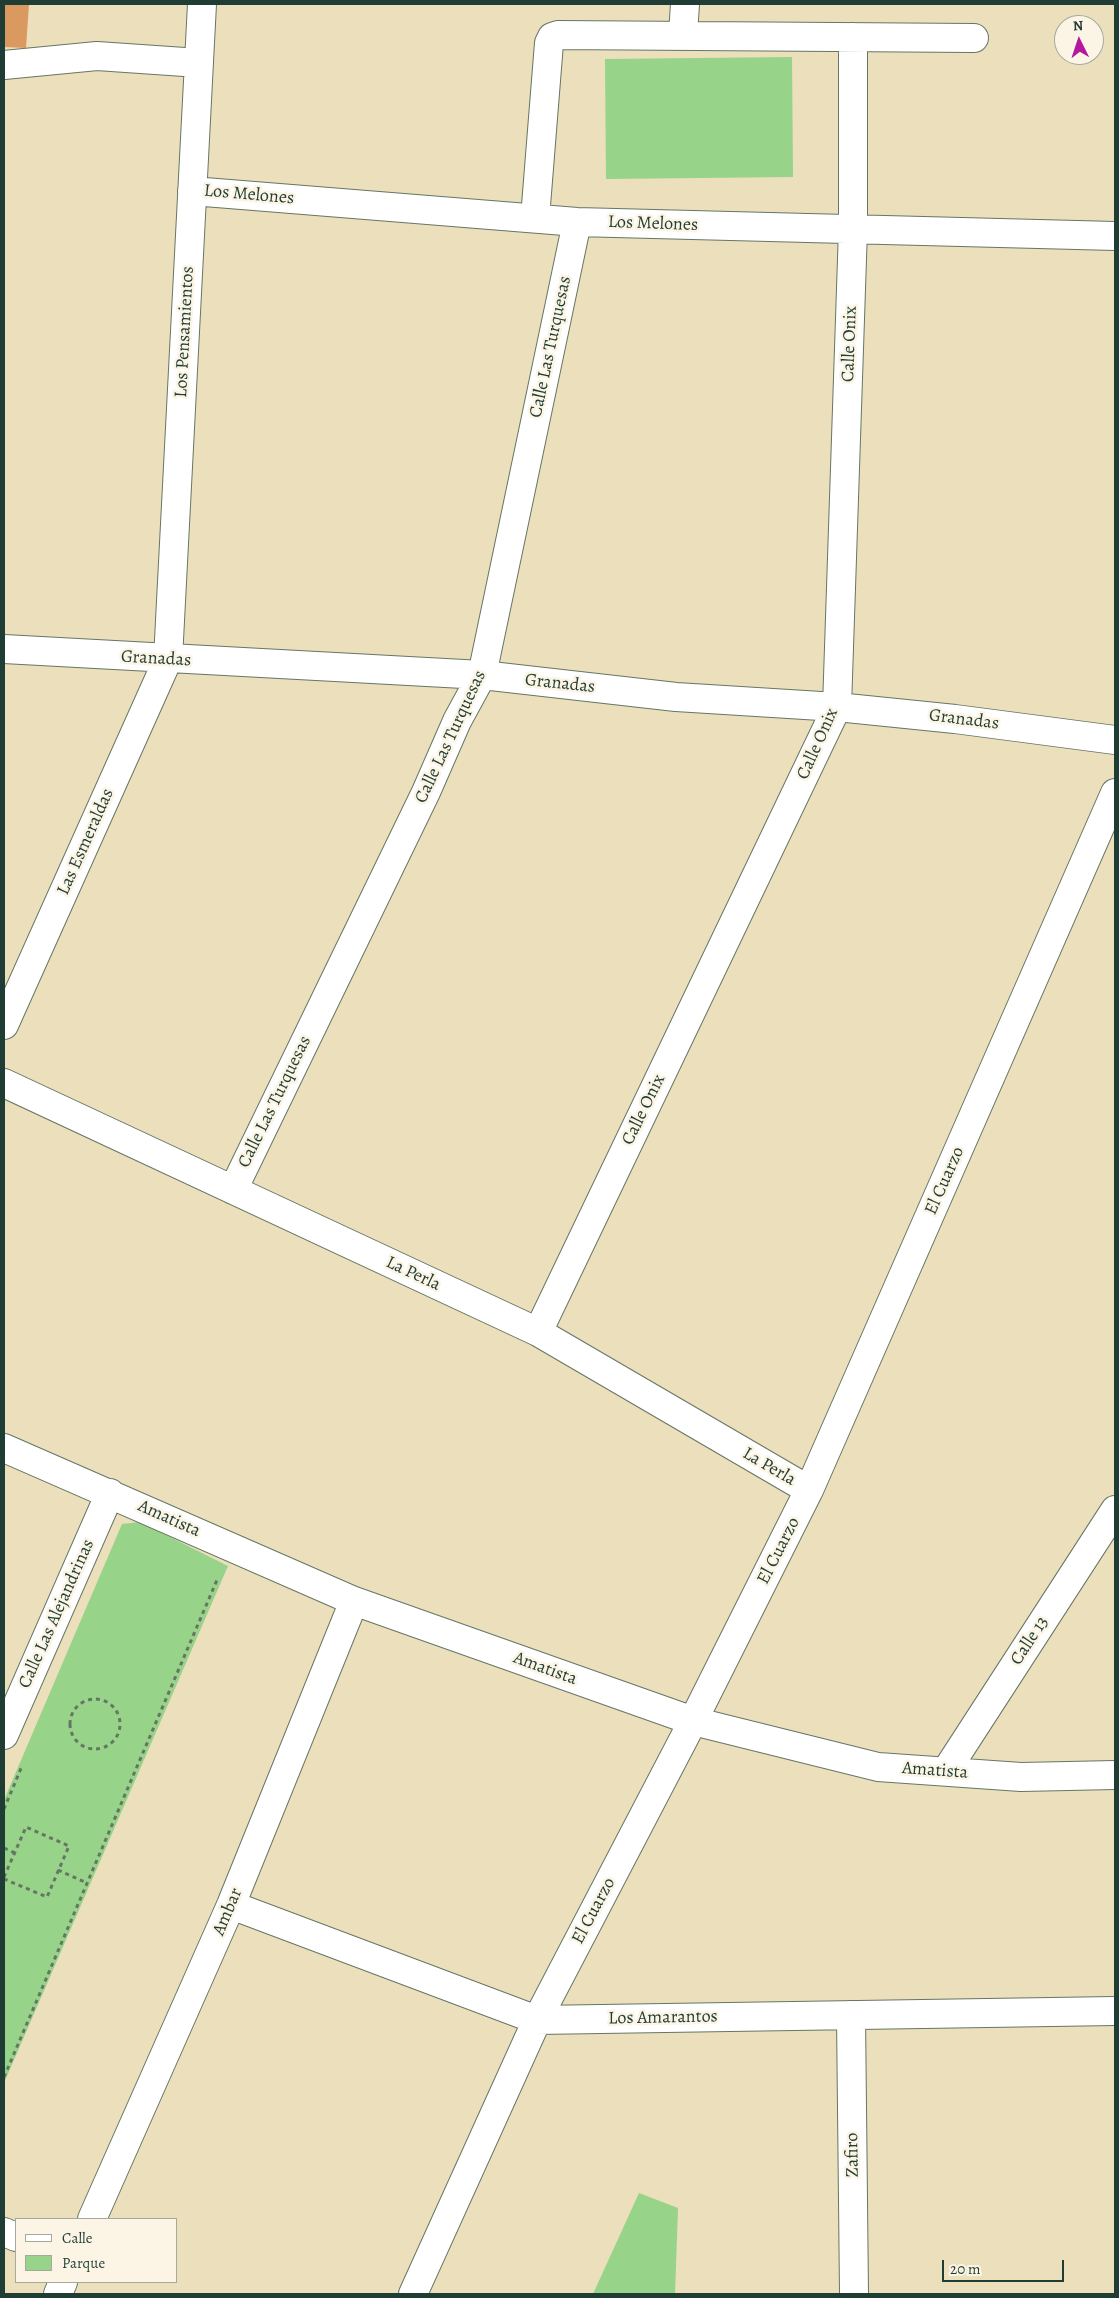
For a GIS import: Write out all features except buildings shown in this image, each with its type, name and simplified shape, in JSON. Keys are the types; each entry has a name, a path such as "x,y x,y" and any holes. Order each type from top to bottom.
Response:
{"street":[{"name":"Los Pensamientos","path":"168,659 202,4"},
{"path":"683,34 685,4"},
{"path":"535,218 549,43 552,37 558,35 683,34 974,38"},
{"name":"Calle Onix","path":"538,1332 837,707 854,230 853,37"},
{"path":"4,65 97,56 199,63"},
{"name":"Los Melones","path":"192,191 577,222 1115,236"},
{"name":"Calle Las Turquesas","path":"233,1190 426,792 457,721 482,676 577,222"},
{"name":"Granadas","path":"4,650 482,676 676,697 837,707 955,719 1115,740"},
{"name":"Las Esmeraldas","path":"4,1025 168,659"},
{"name":"El Cuarzo","path":"413,2294 537,2020 693,1721 809,1490 1115,793"},
{"name":"La Perla","path":"4,1083 538,1332 809,1490"},
{"name":"Amatista","path":"4,1448 354,1601 693,1721 878,1767 1021,1777 1115,1775"},
{"name":"Calle Las Alejandrinas","path":"4,1735 110,1493"},
{"name":"Calle 13","path":"946,1771 1114,1515"},
{"name":"Ambar","path":"92,2218 231,1905 354,1601"},
{"name":"Los Amarantos","path":"231,1905 537,2020 1115,2011"},
{"name":"Zafiro","path":"851,2015 854,2294"}],"path":[{"path":"4,2077 218,1577"},
{"path":"91,1699 104,1701 112,1706 118,1714 120,1723 118,1733 113,1741 104,1747 94,1749 84,1747 74,1739 70,1727 71,1714 79,1704 91,1699"},
{"path":"4,1809 23,1764"},
{"path":"26,1828 69,1846 58,1870 47,1897 4,1878 26,1828"},
{"path":"4,1848 15,1853"},
{"path":"58,1870 87,1883"}],"green space":[{"path":"792,57 793,177 606,179 605,59"},
{"path":"140,1522 228,1566 4,2083 4,1800 122,1524"},
{"path":"639,2193 678,2208 675,2294 593,2294"}]}
